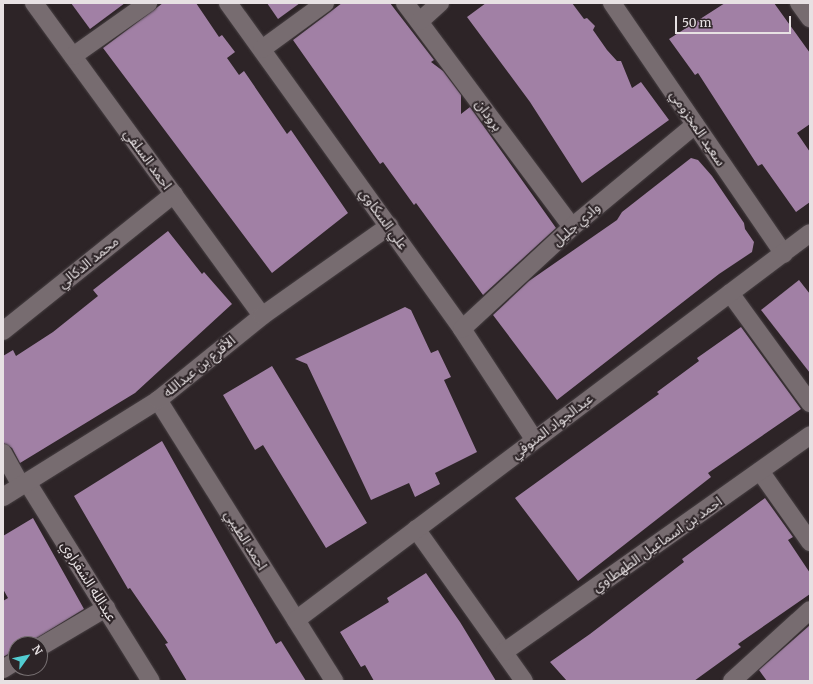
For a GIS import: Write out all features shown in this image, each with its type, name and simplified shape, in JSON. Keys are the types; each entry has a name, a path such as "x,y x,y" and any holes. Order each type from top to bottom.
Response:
{"street":[{"name":"احمد السلفي","path":"34,3 262,316"},
{"path":"73,56 148,3"},
{"name":"علي السكاوي","path":"228,3 462,329 534,439"},
{"path":"262,49 325,3"},
{"name":"برودان","path":"405,3 420,21 572,227"},
{"path":"420,21 440,3"},
{"name":"سعيد المخزومي","path":"612,3 784,254"},
{"path":"799,3 810,18"},
{"name":"وادي جليل","path":"462,329 572,227 695,125"},
{"name":"محمد الدكالي","path":"3,331 174,194"},
{"name":"الأقرع بن عبدالله","path":"3,497 158,400 262,316 389,226"},
{"name":"عبدالجواد المنوفي","path":"296,620 534,439 784,254 810,233"},
{"path":"730,293 810,403"},
{"name":"احمد الطيبي","path":"158,400 334,681"},
{"name":"احمد بن اسماعيل الطهطاوي","path":"504,652 810,435"},
{"name":"عبدالله الشقراوي","path":"3,453 106,608 151,681"},
{"path":"760,471 810,542"},
{"path":"416,529 524,681"},
{"path":"48,642 106,608"},
{"path":"732,681 810,610"}],"building":[{"path":"71,3 125,3 90,29"},
{"path":"163,3 196,3 219,37 222,35 235,52 227,58 239,75 244,71 287,134 291,130 348,213 272,273 103,48"},
{"path":"267,3 300,3 278,19"},
{"path":"342,3 390,3 434,60 431,62 443,71 461,95 461,114 470,107 556,228 483,295 416,203 414,205 383,162 380,164 293,40"},
{"path":"486,3 572,3 584,19 587,18 595,26 593,30 607,50 617,61 621,61 632,88 641,82 669,120 582,183 530,102 467,17"},
{"path":"725,3 774,3 810,53 810,124 797,133 810,152 810,202 796,212 762,164 758,166 698,73 695,75 669,39"},
{"path":"691,158 698,160 712,176 744,223 745,229 754,242 752,252 719,274 557,400 493,315 529,281 617,220 622,212"},
{"path":"168,231 202,274 204,272 232,304 135,393 20,463 12,448 3,443 3,356 13,350 16,356 53,332 98,296 93,290"},
{"path":"799,280 810,294 810,373 761,310"},
{"path":"405,307 411,310 431,353 438,350 451,377 444,380 477,452 435,473 440,484 415,497 409,483 371,500 307,364 295,359"},
{"path":"741,327 801,409 708,473 711,477 578,581 515,498 659,394 657,392 699,361 697,358"},
{"path":"272,366 367,523 326,548 263,445 255,450 223,395"},
{"path":"162,441 276,644 281,641 306,681 187,681 165,644 168,643 130,588 128,589 74,496"},
{"path":"765,498 793,537 788,540 810,573 810,594 738,644 741,647 694,681 567,681 550,662 590,634 684,562 682,559"},
{"path":"33,518 84,609 40,636 8,636 8,654 3,657 3,601 8,598 3,589 3,536"},
{"path":"426,573 460,622 496,681 374,681 365,665 361,667 340,632 389,602 387,598"},
{"path":"810,625 810,681 767,681 759,670"}]}
